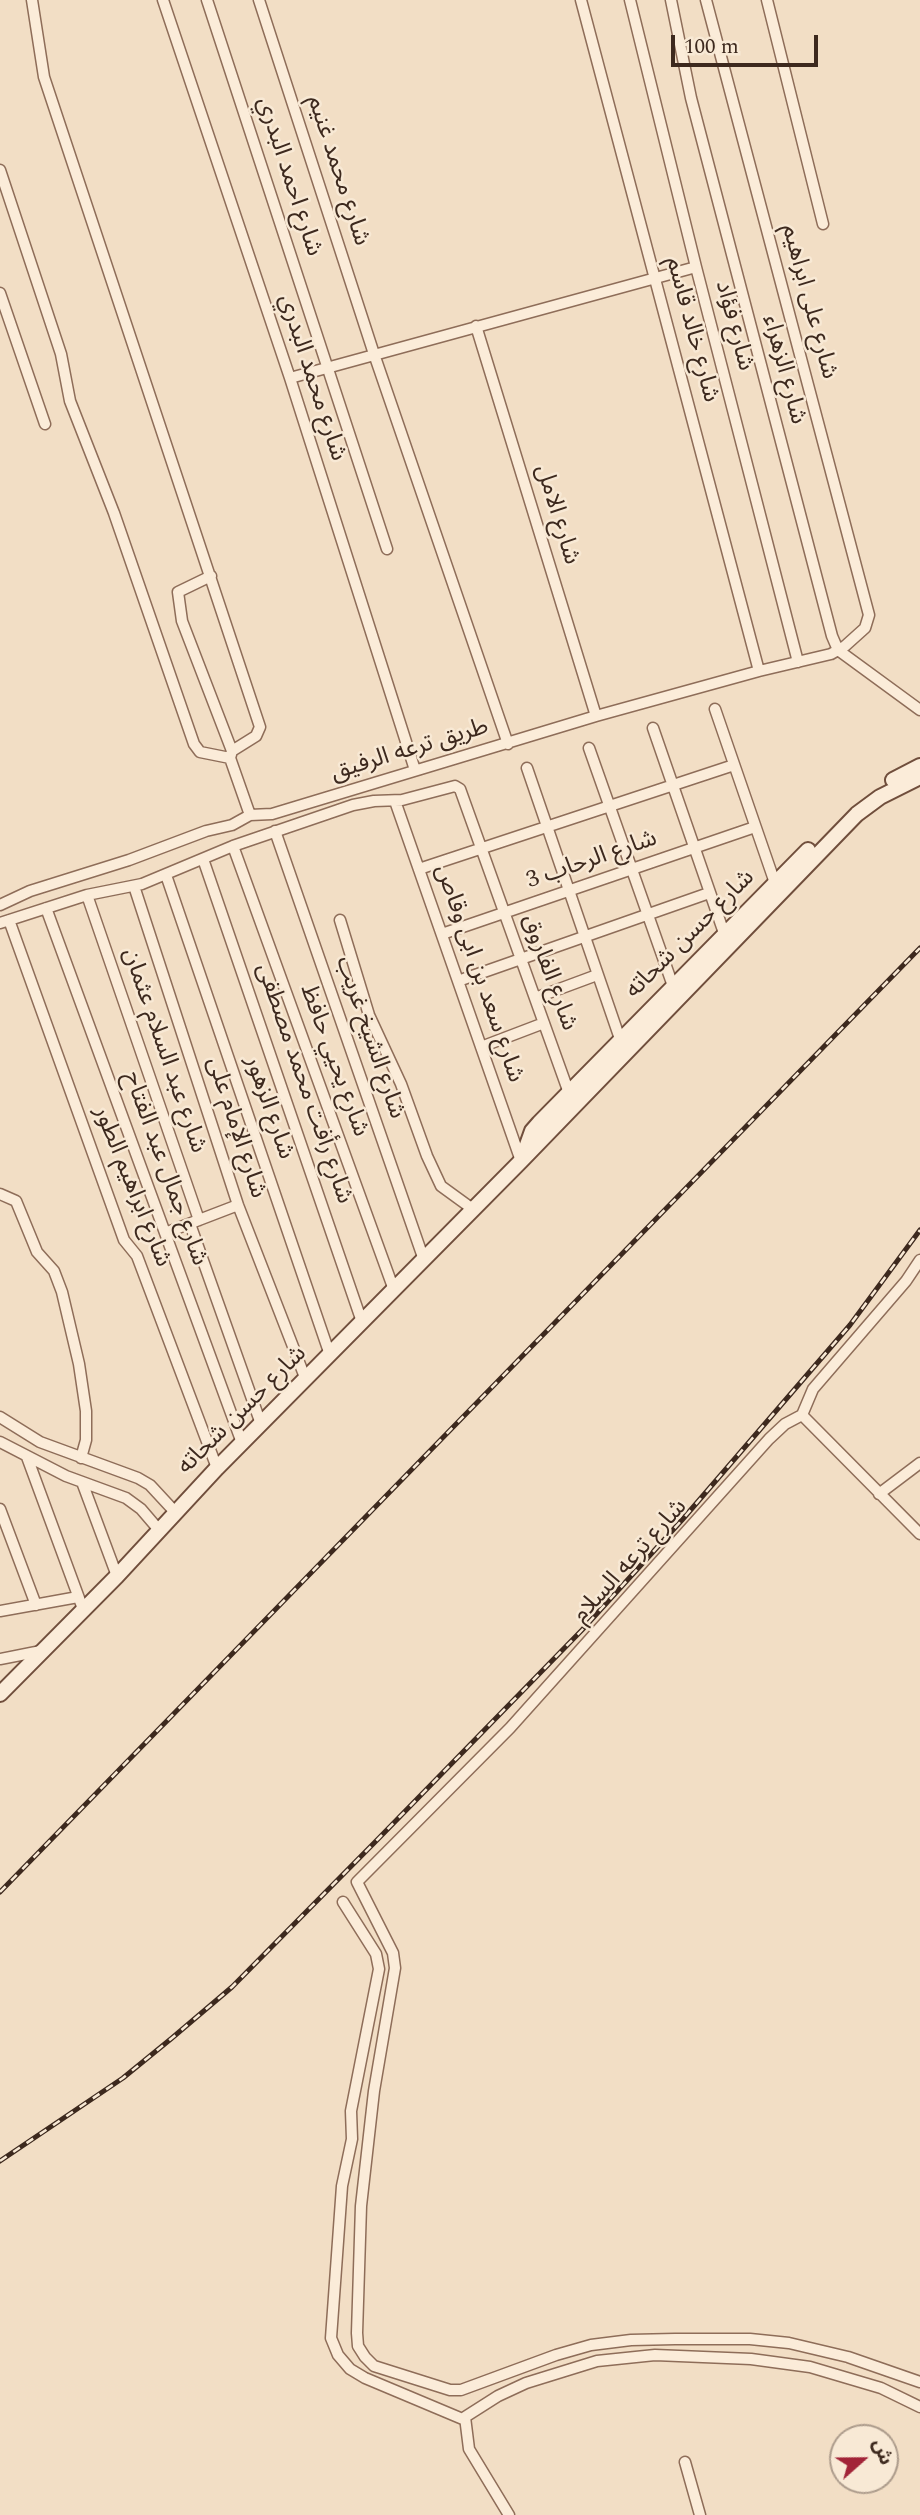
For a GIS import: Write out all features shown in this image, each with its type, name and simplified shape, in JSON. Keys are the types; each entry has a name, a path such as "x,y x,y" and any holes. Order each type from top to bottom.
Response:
{"main road":[{"name":"شارع حسن شحاته","path":"521,1161 532,1131 724,933 859,801 875,789 920,766"},
{"name":"شارع حسن شحاته","path":"0,1695 44,1651 80,1603 117,1576 217,1468 474,1210 857,814 880,797 920,777"}],"street":[{"path":"0,170 61,354 70,401 114,513 194,744 200,752 231,755 256,736 260,727 44,77 32,0"},
{"name":"شارع محمد البدري","path":"163,0 290,378 415,770"},
{"name":"شارع احمد البدري","path":"207,0 387,549"},
{"name":"شارع محمد غنيم","path":"259,0 374,355 508,744"},
{"name":"شارع خالد قاسم","path":"581,0 759,671"},
{"name":"شارع فؤاد","path":"630,0 798,662"},
{"name":"شارع الزهراء","path":"671,0 691,99 832,636 838,650"},
{"name":"شارع على ابراهيم","path":"706,0 869,615 861,633 838,650"},
{"path":"767,0 823,224"},
{"path":"290,378 696,267"},
{"path":"0,293 45,424"},
{"name":"شارع الامل","path":"476,326 596,716"},
{"path":"211,576 178,592 182,621 250,815"},
{"path":"838,650 920,710"},
{"name":"طريق ترعه الرفيق","path":"0,905 30,891 129,860 206,831 232,825 250,815 272,814 596,716 759,671 816,659 838,650"},
{"path":"715,709 775,883"},
{"path":"653,728 724,933"},
{"path":"589,748 673,986"},
{"path":"419,869 734,765"},
{"path":"527,768 621,1040"},
{"name":"طريق ترعه الرفيق","path":"5,922 88,895 134,886 233,846 360,803 395,801 449,786 460,789"},
{"name":"شارع الفاروق","path":"460,789 569,1093"},
{"name":"شارع سعد بن ابى وقاص","path":"395,801 521,1161"},
{"name":"شارع الرحاب 3","path":"442,934 755,827"},
{"name":"شارع الشيخ غريب","path":"275,831 424,1260"},
{"name":"شارع يحيي حافظ","path":"233,846 394,1290"},
{"name":"شارع رأفت محمد مصطفى","path":"203,859 362,1322"},
{"name":"شارع الزهور","path":"166,875 330,1355"},
{"name":"شارع الإمام على","path":"134,886 237,1205 306,1380"},
{"path":"458,981 709,892"},
{"name":"شارع عبد السلام عثمان","path":"88,895 261,1424"},
{"name":"شارع جمال عبد الفتاح","path":"46,908 242,1443"},
{"path":"340,920 369,1014 401,1084 427,1156 441,1186 474,1210"},
{"name":"شارع ابراهيم الطور","path":"5,922 124,1240 137,1256 217,1468"},
{"path":"535,998 597,975"},
{"path":"481,1047 544,1023"},
{"path":"0,1194 16,1201 37,1252 54,1271 62,1292 79,1364 86,1412 86,1440 81,1458"},
{"path":"165,1233 237,1205"},
{"name":"شارع ترعه السلام","path":"920,1260 906,1281 813,1389 802,1415 785,1424 769,1439 510,1728 357,1882 393,1953 395,1968 374,2091 360,2231 358,2346 374,2366 450,2390 461,2390 591,2345 631,2340 750,2339 816,2348 920,2382"},
{"path":"802,1415 920,1534"},
{"path":"0,1417 40,1442 138,1478 150,1485 175,1512"},
{"path":"0,1442 82,1482 126,1497 141,1509 159,1530"},
{"path":"0,1611 36,1605 80,1603 27,1457"},
{"path":"879,1494 920,1463"},
{"path":"82,1482 117,1576"},
{"path":"0,1509 36,1605"},
{"path":"0,1659 44,1651"},
{"path":"343,1902 376,1954 379,1969 351,2111 352,2139 342,2186 331,2338 338,2355 350,2369 365,2378 465,2420"},
{"path":"509,2515 470,2449 465,2420 467,2414 499,2396 555,2372 597,2361 655,2355 751,2359 810,2367 881,2388 920,2407"},
{"path":"685,2462 700,2515"}],"railway":[{"path":"0,1892 920,948"},
{"path":"0,2161 123,2078 232,1987 582,1630 682,1520 850,1325 920,1230"}]}
